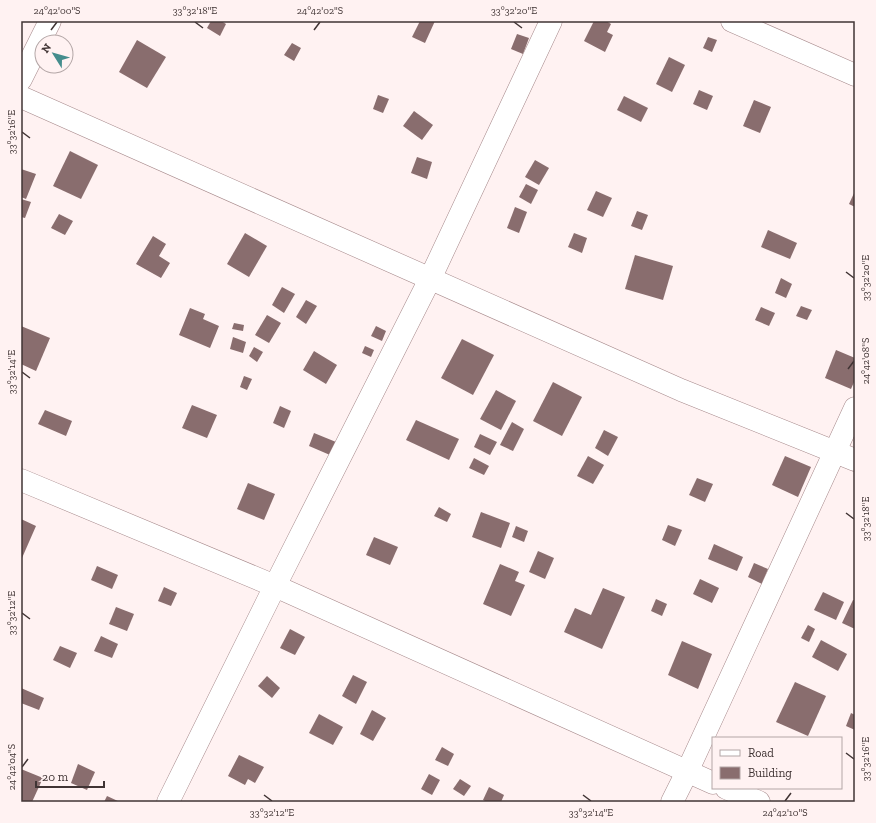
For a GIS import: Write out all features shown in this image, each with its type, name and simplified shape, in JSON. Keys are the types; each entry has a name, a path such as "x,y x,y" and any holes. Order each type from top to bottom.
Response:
{"street":[{"path":"21,79 50,21"},
{"path":"168,802 430,279 551,21"},
{"path":"732,21 855,75"},
{"path":"21,97 681,390 855,460"},
{"path":"672,802 855,408"},
{"path":"21,480 275,586 712,783"},
{"path":"728,789 758,802"}],"building":[{"path":"211,21 221,21 226,24 220,36 207,28"},
{"path":"420,21 435,21 425,43 412,37"},
{"path":"594,21 606,21 611,24 607,32 613,35 605,52 584,41"},
{"path":"517,34 529,38 523,54 511,49"},
{"path":"708,37 717,40 712,52 703,48"},
{"path":"137,40 166,57 147,88 119,72"},
{"path":"292,43 301,48 294,61 284,55"},
{"path":"669,57 685,65 672,92 656,84"},
{"path":"699,90 713,96 707,110 693,104"},
{"path":"378,95 389,99 383,113 373,109"},
{"path":"624,96 648,108 641,122 617,110"},
{"path":"754,100 771,107 760,133 743,126"},
{"path":"414,111 433,125 422,140 403,126"},
{"path":"70,151 98,165 81,199 53,186"},
{"path":"417,157 432,162 427,179 411,173"},
{"path":"535,160 549,168 539,185 525,177"},
{"path":"21,169 36,174 26,199 21,197"},
{"path":"526,184 538,190 531,204 519,197"},
{"path":"596,191 612,198 603,217 587,210"},
{"path":"855,191 855,207 849,204"},
{"path":"21,199 31,202 25,218 21,217"},
{"path":"515,207 527,212 519,233 507,228"},
{"path":"637,211 648,215 642,230 631,226"},
{"path":"59,214 73,221 65,235 51,228"},
{"path":"768,230 797,243 790,259 761,247"},
{"path":"245,233 267,246 249,277 227,264"},
{"path":"574,233 587,238 582,253 568,247"},
{"path":"153,236 166,244 159,256 170,263 161,278 136,264"},
{"path":"635,255 673,266 663,300 625,289"},
{"path":"781,278 792,284 786,298 775,293"},
{"path":"282,287 295,294 284,313 272,305"},
{"path":"306,300 317,306 306,324 296,317"},
{"path":"801,306 812,310 807,320 796,316"},
{"path":"761,307 775,313 769,326 755,320"},
{"path":"190,308 205,314 203,319 219,326 210,348 179,335"},
{"path":"267,315 281,323 269,343 255,335"},
{"path":"234,323 244,325 243,331 232,329"},
{"path":"21,326 50,338 36,371 21,364"},
{"path":"376,326 386,331 382,341 371,336"},
{"path":"233,337 246,342 243,353 230,349"},
{"path":"462,339 494,355 473,395 441,378"},
{"path":"365,346 374,350 371,357 362,353"},
{"path":"254,347 263,352 257,362 249,356"},
{"path":"836,350 855,358 855,380 851,389 825,378"},
{"path":"314,351 337,365 326,384 303,370"},
{"path":"244,376 252,379 247,390 240,387"},
{"path":"553,382 582,397 562,436 533,421"},
{"path":"496,390 516,401 501,430 480,419"},
{"path":"192,405 217,415 207,438 182,428"},
{"path":"280,406 291,411 284,428 273,423"},
{"path":"45,410 72,421 66,436 38,424"},
{"path":"416,420 459,439 449,460 406,440"},
{"path":"512,422 524,429 513,451 500,445"},
{"path":"604,430 618,437 608,456 595,448"},
{"path":"314,433 336,442 330,455 309,446"},
{"path":"480,434 497,442 490,455 474,447"},
{"path":"588,456 604,465 593,484 577,476"},
{"path":"785,456 811,467 798,497 772,485"},
{"path":"474,458 489,466 484,475 469,468"},
{"path":"697,478 713,484 705,502 689,495"},
{"path":"248,483 275,494 264,520 237,509"},
{"path":"439,507 451,514 447,522 434,516"},
{"path":"481,512 510,523 501,548 472,537"},
{"path":"21,519 36,526 22,558 21,557"},
{"path":"668,525 682,530 675,546 662,540"},
{"path":"516,526 528,531 524,542 512,537"},
{"path":"374,537 398,547 390,565 366,555"},
{"path":"714,544 743,557 737,571 708,559"},
{"path":"538,551 554,558 545,579 529,572"},
{"path":"754,563 768,569 762,584 748,577"},
{"path":"500,564 519,572 515,581 525,585 511,616 483,604"},
{"path":"97,566 118,575 112,589 91,580"},
{"path":"700,579 719,588 712,603 693,594"},
{"path":"164,587 177,593 171,606 158,601"},
{"path":"603,588 625,597 602,649 564,632 575,608 591,615"},
{"path":"823,592 844,602 836,620 814,610"},
{"path":"656,599 667,604 662,616 651,611"},
{"path":"853,600 855,600 855,629 842,623"},
{"path":"116,607 134,614 127,631 109,624"},
{"path":"808,625 815,629 809,642 801,638"},
{"path":"290,629 305,637 295,655 280,648"},
{"path":"101,636 118,644 112,658 94,651"},
{"path":"821,640 847,654 838,671 812,657"},
{"path":"682,641 712,654 698,689 668,675"},
{"path":"60,646 77,653 70,668 53,660"},
{"path":"353,675 367,682 356,704 342,696"},
{"path":"267,676 280,688 272,698 258,686"},
{"path":"795,682 826,696 808,736 776,722"},
{"path":"21,688 44,698 39,710 21,703"},
{"path":"372,710 386,718 373,741 360,734"},
{"path":"851,713 855,715 855,730 846,726"},
{"path":"319,714 343,727 333,745 309,733"},
{"path":"442,747 454,754 448,766 435,760"},
{"path":"239,755 264,767 255,783 248,779 245,785 228,776"},
{"path":"78,764 95,772 87,790 71,783"},
{"path":"21,769 43,778 32,802 21,801"},
{"path":"429,774 440,780 432,795 421,789"},
{"path":"460,779 471,786 464,796 453,789"},
{"path":"489,787 504,795 501,802 487,802 483,800"},
{"path":"107,796 120,802 104,802"}]}
